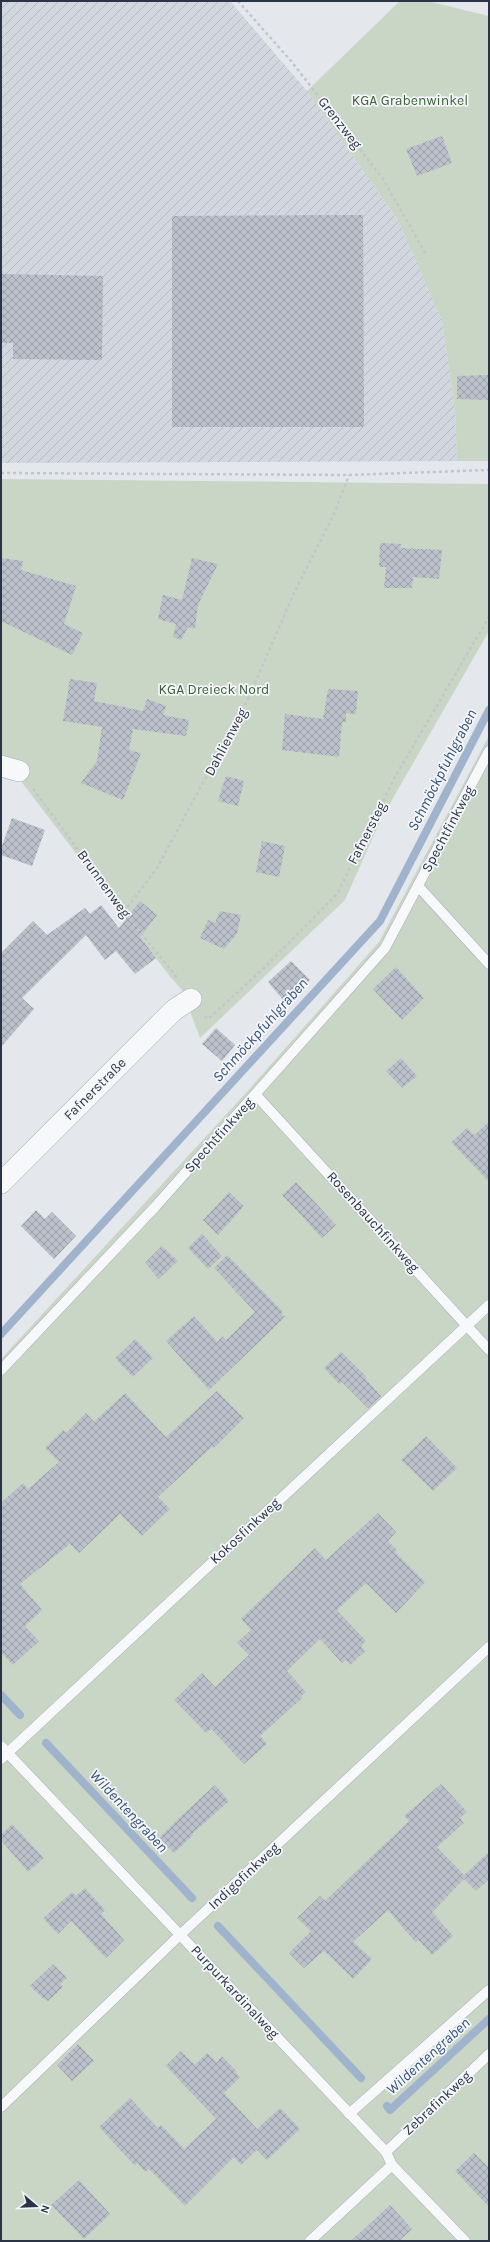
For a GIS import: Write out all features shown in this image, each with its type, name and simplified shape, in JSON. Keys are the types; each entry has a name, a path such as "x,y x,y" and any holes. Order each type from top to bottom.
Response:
{"street":[{"name":"Fafnerstraße","path":"1,1183 174,1010 192,999"}],"lane":[{"name":"Spechtfinkweg","path":"1,1370 155,1207 385,948 489,751"},
{"name":"Spechtfinkweg","path":"418,886 489,964"},
{"name":"Rosenbauchfinkweg","path":"256,1095 489,1350"},
{"name":"Kokosfinkweg","path":"3,1753 452,1337 467,1326 489,1304"},
{"name":"Indigofinkweg","path":"1,2107 181,1934 489,1647"},
{"name":"Purpurkardinalweg","path":"3,1753 181,1934 386,2152 392,2165 465,2241"},
{"path":"349,2114 489,1990"},
{"name":"Zebrafinkweg","path":"386,2152 489,2054"},
{"path":"310,2241 392,2165"}],"path":[{"name":"Grenzweg","path":"238,1 290,61 383,179 427,256"},
{"path":"1,473 349,475 489,470"},
{"name":"Dahlienweg","path":"124,912 157,868 248,699 294,593 335,512 349,475"},
{"name":"Fafnersteg","path":"208,1020 262,970 337,894 395,777 489,617"},
{"name":"Brunnenweg","path":"10,768 208,1020"}],"shaded area":[{"path":"1,1 230,1 307,91 398,220 442,321 455,410 457,461 1,463"}],"green space":[{"name":"KGA Grabenwinkel","path":"400,1 427,1 489,16 489,461 457,461 455,410 442,321 398,220 307,91"},
{"name":"KGA Dreieck Nord","path":"1,479 489,484 489,631 381,819 345,900 200,1038 182,990 168,974 1,755"},
{"path":"489,736 489,2241 1,2241 1,1359 245,1094 379,942"}],"building":[{"path":"442,136 452,163 417,176 406,149"},
{"path":"363,215 364,427 172,427 172,216"},
{"path":"1,274 103,276 102,360 13,359 13,343 1,343"},
{"path":"489,375 489,400 457,399 457,376"},
{"path":"380,543 401,544 400,548 442,550 439,579 413,577 412,588 384,588 386,567 379,567"},
{"path":"1,558 23,561 21,570 76,586 64,624 83,633 72,655 1,621"},
{"path":"192,558 218,564 198,605 195,629 188,627 181,640 173,637 176,624 158,619 163,595 182,600"},
{"path":"70,679 97,683 94,701 143,711 147,699 166,706 163,715 189,720 186,736 133,729 129,750 141,753 123,800 81,783 97,761 102,727 63,721"},
{"path":"328,689 358,691 356,714 346,713 346,722 342,722 339,757 282,750 285,714 323,719"},
{"path":"226,776 244,781 238,806 218,801"},
{"path":"12,818 45,830 32,866 1,855 1,849"},
{"path":"262,841 285,846 279,877 256,872"},
{"path":"140,901 157,915 140,937 156,958 135,974 116,951 105,960 86,935 22,998 34,1009 1,1047 1,953 33,921 47,935 85,908 90,914 101,905 119,928"},
{"path":"220,911 241,915 237,934 224,949 200,938 208,920 215,923"},
{"path":"291,961 310,980 285,1002 268,982"},
{"path":"396,967 424,998 402,1020 373,989"},
{"path":"216,1028 235,1045 222,1061 202,1044"},
{"path":"401,1058 417,1076 402,1088 386,1071"},
{"path":"489,1122 489,1182 451,1142 467,1128 474,1135"},
{"path":"296,1182 336,1225 322,1238 282,1195"},
{"path":"229,1192 244,1206 218,1235 203,1220"},
{"path":"36,1210 45,1219 52,1212 76,1236 54,1259 21,1226"},
{"path":"202,1234 222,1256 208,1269 188,1248"},
{"path":"162,1246 178,1261 159,1279 145,1263"},
{"path":"227,1255 283,1312 281,1314 285,1317 209,1390 166,1341 194,1316 217,1342 223,1336 226,1340 255,1312 214,1268"},
{"path":"135,1339 153,1358 133,1377 115,1358"},
{"path":"341,1352 366,1376 365,1378 381,1396 368,1408 342,1382 339,1384 324,1368"},
{"path":"217,1391 244,1418 214,1448 213,1446 158,1497 170,1509 142,1536 120,1514 79,1553 70,1544 20,1584 42,1610 25,1626 39,1641 13,1665 1,1652 1,1503 23,1483 28,1489 59,1462 45,1448 63,1430 66,1433 86,1413 94,1422 125,1393 166,1437"},
{"path":"426,1436 457,1468 433,1491 401,1460"},
{"path":"378,1513 396,1532 388,1541 397,1550 395,1552 425,1582 396,1613 366,1583 337,1610 366,1641 361,1646 365,1651 350,1665 346,1660 342,1663 320,1639 287,1671 306,1692 301,1696 302,1698 260,1736 267,1744 244,1764 211,1729 206,1733 174,1700 202,1673 215,1687 249,1655 237,1643 251,1630 241,1619 315,1548 326,1560"},
{"path":"441,1784 467,1812 460,1818 464,1823 437,1847 464,1875 489,1852 489,1879 476,1891 464,1879 432,1912 453,1936 432,1955 418,1940 416,1943 388,1910 353,1942 372,1959 353,1979 324,1951 304,1968 289,1953 311,1931 297,1918 320,1896 325,1901 409,1821 404,1816"},
{"path":"215,1785 229,1801 192,1834 193,1835 174,1853 159,1838"},
{"path":"12,1824 44,1858 28,1872 1,1840 1,1835"},
{"path":"85,1888 105,1910 101,1914 124,1940 106,1958 71,1921 58,1934 43,1918 72,1892 76,1896"},
{"path":"53,1964 67,1978 60,1984 63,1987 48,2001 30,1986"},
{"path":"78,2044 94,2061 72,2081 57,2065"},
{"path":"181,2051 195,2065 207,2053 217,2062 222,2056 240,2077 224,2093 257,2129 280,2108 300,2129 267,2160 257,2150 241,2165 234,2157 185,2206 149,2169 145,2172 137,2163 135,2166 99,2127 130,2098 158,2128 161,2125 184,2149 216,2119 166,2066"},
{"path":"474,2153 489,2168 489,2207 455,2171"},
{"path":"79,2180 110,2214 84,2239 51,2205"},
{"path":"390,2205 412,2229 399,2241 351,2241"}],"waterway":[{"name":"Schmöckpfuhlgraben","path":"1,1334 380,921 489,710"},
{"name":"Wildentengraben","path":"1,1695 20,1715"},
{"name":"Wildentengraben","path":"46,1743 192,1898"},
{"name":"Wildentengraben","path":"218,1926 361,2078"},
{"name":"Wildentengraben","path":"387,2106 390,2110 489,2019"}]}
